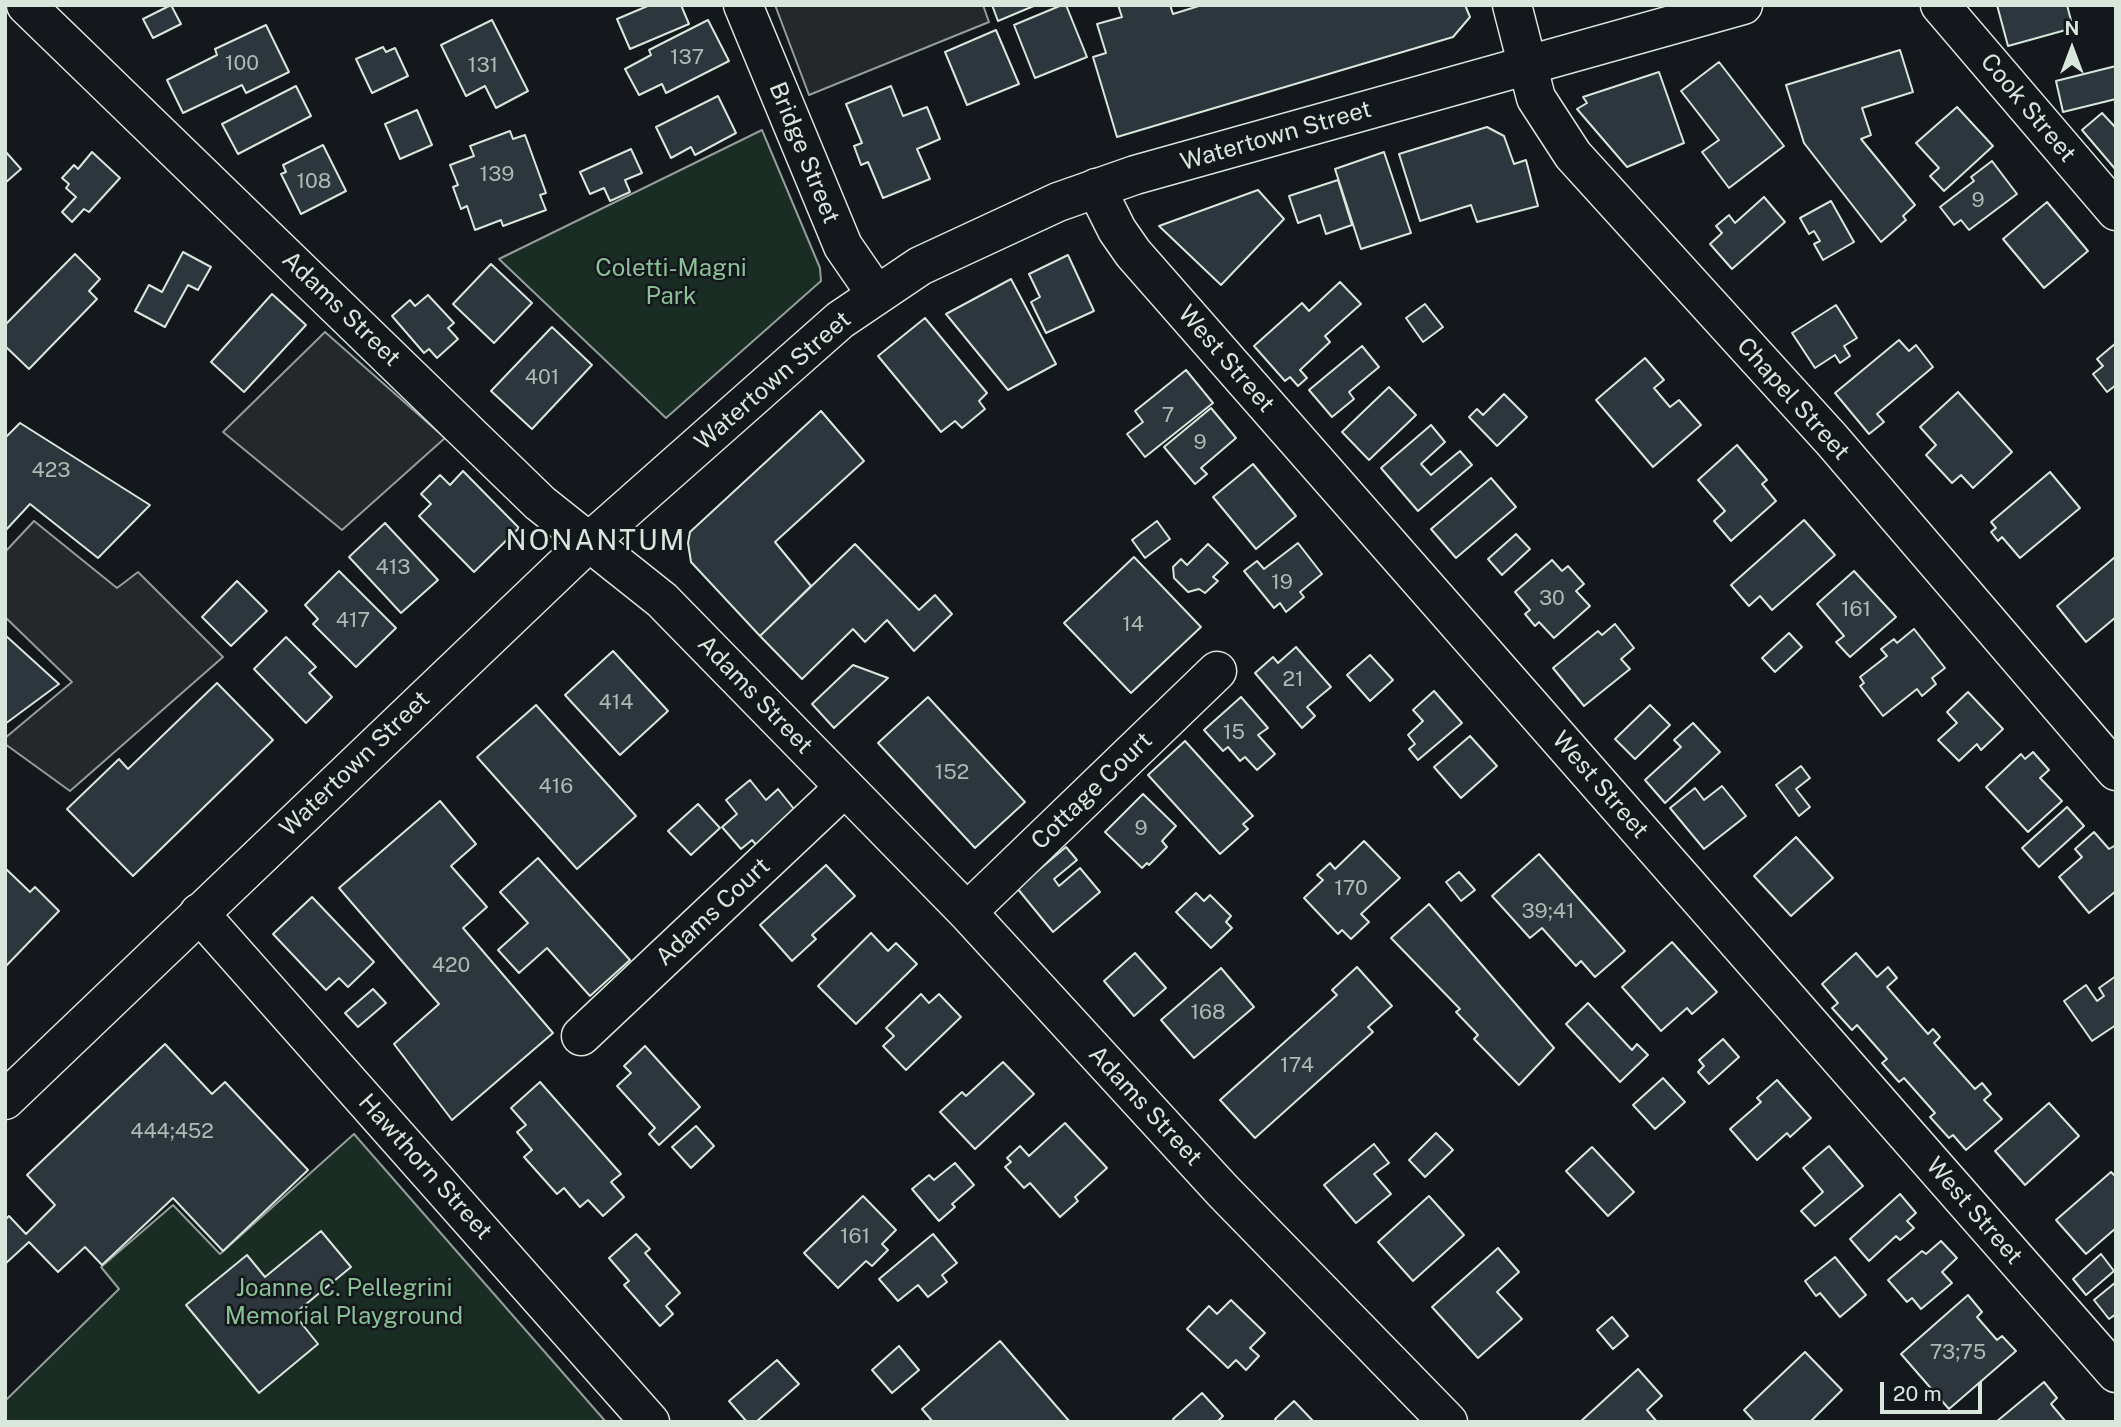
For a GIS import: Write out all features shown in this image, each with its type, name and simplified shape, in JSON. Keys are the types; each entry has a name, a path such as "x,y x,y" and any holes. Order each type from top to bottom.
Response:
{"street":[{"name":"Adams Street","path":"26,5 540,503 626,568 662,600 967,912 1222,1190 1448,1422"},
{"name":"Bridge Street","path":"743,5 843,246 876,294"},
{"name":"Chapel Street","path":"1512,5 1536,97 1573,155 1832,440 2116,771"},
{"name":"Watertown Street","path":"5,1100 589,542 798,355 876,294 920,266 1096,188 1743,5"},
{"name":"Cook Street","path":"1940,5 2116,211"},
{"name":"West Street","path":"1096,188 1117,230 1133,253 2116,1373"},
{"name":"Cottage Court","path":"967,912 1217,671"},
{"name":"Adams Court","path":"581,1036 844,788"},
{"name":"Hawthorn Street","path":"199,913 650,1422"}],"green space":[{"name":"Coletti-Magni Park","path":"762,130 820,268 821,281 666,418 499,259"},
{"name":"Joanne C. Pellegrini Memorial Playground","path":"354,1134 606,1422 5,1422 5,1401 119,1289 101,1267 173,1205 220,1254"}],"shaded area":[{"path":"775,5 983,5 989,22 809,95"},
{"path":"325,332 445,438 342,530 223,432"},
{"path":"34,521 117,588 138,572 223,657 70,791 5,744 5,738 72,682 5,617 5,552"}],"building":[{"path":"171,5 181,24 153,38 143,19"},
{"path":"650,5 681,5 689,24 630,49 617,19"},
{"path":"992,5 1036,5 998,21"},
{"path":"1066,5 1087,57 1035,78 1014,25"},
{"path":"1118,5 1170,5 1173,14 1202,5 1465,5 1470,17 1453,37 1117,137 1093,57 1106,53 1097,24 1122,17"},
{"path":"1997,5 2067,5 2073,28 2008,46"},
{"path":"492,20 528,91 496,108 485,86 466,96 441,45"},
{"path":"708,20 729,61 666,93 662,84 639,95 625,69 651,55 649,50"},
{"path":"266,25 289,72 246,93 242,85 183,113 167,80 217,55 215,49"},
{"path":"996,30 1019,84 967,105 945,52"},
{"path":"383,47 386,52 395,48 408,76 372,93 356,59"},
{"path":"1900,50 1913,92 1862,108 1871,135 1861,139 1915,205 1903,216 1906,220 1881,242 1804,143 1786,85"},
{"path":"1719,62 1784,146 1729,188 1702,152 1719,140 1681,91"},
{"path":"2116,66 2116,99 2063,112 2056,81"},
{"path":"1659,72 1684,143 1627,167 1577,109 1587,103 1583,97"},
{"path":"296,86 311,116 238,154 222,124"},
{"path":"891,86 903,116 927,107 940,139 917,149 930,179 883,198 868,162 861,165 854,146 862,143 846,104"},
{"path":"718,96 736,133 695,155 691,147 671,158 656,127"},
{"path":"1957,107 1993,146 1944,191 1930,176 1939,168 1916,143"},
{"path":"417,110 432,145 400,159 385,124"},
{"path":"2102,113 2116,128 2116,170 2082,130"},
{"path":"1487,127 1504,136 1514,164 1526,160 1538,206 1477,222 1471,205 1420,221 1399,154"},
{"path":"510,131 513,139 525,135 546,193 540,195 546,210 503,226 501,220 475,230 467,206 461,209 453,187 458,185 450,165 474,156 470,146"},
{"path":"323,145 346,191 301,214 281,174 286,172 283,165"},
{"path":"631,149 642,173 625,180 630,192 610,201 604,188 590,194 580,172"},
{"path":"5,151 21,169 5,183"},
{"path":"92,152 120,178 89,212 84,209 72,222 62,212 76,197 66,188 69,184 62,178 74,165 78,169"},
{"path":"1384,152 1411,233 1361,249 1335,169"},
{"path":"1992,161 2017,194 1969,230 1961,220 1954,225 1940,207 1974,181 1971,177"},
{"path":"1338,180 1352,225 1326,234 1320,215 1298,223 1289,196"},
{"path":"1258,190 1284,219 1221,285 1159,226"},
{"path":"1764,197 1785,222 1732,269 1710,244 1722,233 1716,226 1729,215 1735,223"},
{"path":"1831,201 1854,242 1823,260 1814,244 1820,241 1814,231 1809,234 1800,218"},
{"path":"2047,202 2088,251 2044,288 2003,239"},
{"path":"183,252 211,267 198,290 188,285 165,327 135,311 149,285 162,292"},
{"path":"75,254 100,279 89,291 97,299 29,369 5,346 5,325"},
{"path":"1068,255 1094,311 1046,333 1031,302 1040,297 1029,274"},
{"path":"491,264 532,303 494,343 453,304"},
{"path":"1011,279 1056,364 1008,390 946,314"},
{"path":"1340,282 1361,304 1325,336 1330,342 1300,370 1307,378 1298,386 1290,377 1285,381 1254,346 1302,303 1309,311"},
{"path":"272,294 306,325 244,392 211,362"},
{"path":"428,295 454,323 448,328 458,339 437,358 429,349 424,353 392,316 410,300 415,306"},
{"path":"1425,304 1443,327 1423,342 1406,318"},
{"path":"1836,305 1857,338 1844,346 1850,356 1840,363 1835,355 1815,368 1792,333"},
{"path":"925,318 987,393 979,401 985,409 962,428 955,421 941,432 878,356"},
{"path":"552,327 592,365 532,429 491,391"},
{"path":"1899,340 1909,351 1916,345 1933,367 1877,414 1884,422 1869,434 1835,393"},
{"path":"2116,343 2116,385 2107,392 2093,374 2103,366 2097,359"},
{"path":"1362,346 1379,367 1349,392 1354,399 1332,417 1309,390"},
{"path":"1645,358 1664,380 1654,388 1670,407 1679,400 1701,425 1653,467 1596,400"},
{"path":"1186,370 1213,403 1145,457 1127,434 1143,422 1135,411"},
{"path":"1389,387 1416,415 1369,460 1342,432"},
{"path":"1958,392 2012,452 1973,488 1961,475 1952,483 1926,455 1936,445 1920,427"},
{"path":"1504,394 1527,417 1497,446 1469,417 1477,409 1483,415"},
{"path":"1211,408 1236,438 1201,468 1207,474 1195,484 1164,447"},
{"path":"821,411 864,461 775,542 811,586 760,636 691,562 688,543 690,532"},
{"path":"20,423 150,505 98,558 30,504 5,531 5,438"},
{"path":"1431,425 1445,442 1421,464 1431,475 1460,451 1472,465 1418,511 1381,468"},
{"path":"1737,445 1767,480 1762,484 1776,501 1731,541 1714,521 1725,511 1698,480"},
{"path":"1253,464 1296,516 1256,549 1213,497"},
{"path":"463,471 519,528 474,572 419,516 431,504 421,494 440,475 450,485"},
{"path":"2050,472 2080,508 2020,558 2002,537 1998,541 1991,532 1996,528 1991,522"},
{"path":"1491,478 1516,507 1456,558 1431,529"},
{"path":"1804,520 1835,555 1772,610 1760,596 1749,606 1731,585"},
{"path":"1157,521 1170,539 1145,558 1132,540"},
{"path":"385,523 438,580 401,613 349,557"},
{"path":"1516,534 1530,549 1502,575 1488,559"},
{"path":"1298,543 1322,574 1300,592 1304,597 1286,612 1280,603 1274,608 1244,571 1257,561 1264,569"},
{"path":"855,544 919,610 935,595 952,614 914,651 887,620 865,642 853,629 802,679 760,636"},
{"path":"1208,544 1228,563 1213,577 1218,581 1205,593 1199,589 1188,592 1174,578 1173,567 1181,559 1187,565"},
{"path":"1134,557 1201,627 1131,693 1064,623"},
{"path":"2115,557 2116,617 2086,642 2057,606"},
{"path":"1552,560 1562,571 1568,566 1584,584 1576,591 1590,606 1554,638 1539,622 1535,626 1525,614 1530,610 1515,592"},
{"path":"339,571 396,628 356,667 313,624 318,619 305,605"},
{"path":"1854,571 1896,617 1850,657 1836,642 1844,636 1817,604"},
{"path":"237,581 267,611 231,646 202,617"},
{"path":"1615,624 1634,648 1621,659 1630,669 1584,706 1553,668 1598,631 1602,635"},
{"path":"1914,629 1945,668 1932,678 1936,684 1922,696 1917,689 1883,716 1860,686 1864,683 1860,677 1887,656 1881,649 1894,639 1897,643"},
{"path":"1789,633 1802,647 1775,672 1762,658"},
{"path":"5,635 59,684 5,724"},
{"path":"286,637 316,667 309,673 332,697 306,723 254,669"},
{"path":"1296,647 1331,687 1307,707 1315,716 1302,728 1255,673 1273,657 1278,663"},
{"path":"613,651 668,711 620,755 565,695"},
{"path":"1370,655 1393,680 1370,701 1347,675"},
{"path":"853,665 888,678 834,728 812,704"},
{"path":"217,683 273,740 133,876 67,809 119,759 128,769"},
{"path":"1434,691 1462,723 1418,760 1409,749 1415,744 1408,735 1423,721 1413,710"},
{"path":"1968,692 2003,729 1981,750 1977,744 1959,761 1938,740 1957,723 1947,712"},
{"path":"928,697 1025,802 975,848 878,743"},
{"path":"1241,697 1268,728 1258,735 1275,754 1257,770 1245,757 1240,761 1228,747 1223,751 1204,730"},
{"path":"536,705 636,816 577,869 477,757"},
{"path":"1650,705 1670,725 1635,759 1615,739"},
{"path":"1693,723 1720,752 1665,803 1645,780 1681,747 1674,740"},
{"path":"1470,736 1497,766 1461,798 1434,767"},
{"path":"1185,741 1253,816 1243,824 1248,829 1220,854 1148,775"},
{"path":"2033,752 2049,770 2040,778 2062,801 2028,832 1986,787 2021,754 2025,759"},
{"path":"1801,766 1810,778 1796,789 1810,807 1799,816 1776,785"},
{"path":"750,780 766,800 778,789 794,809 758,847 752,840 741,849 722,827 737,814 726,800"},
{"path":"1722,786 1746,816 1704,849 1670,808 1695,788 1704,800"},
{"path":"1143,794 1176,826 1162,841 1167,847 1149,865 1147,863 1142,868 1105,832"},
{"path":"440,801 476,844 451,866 487,907 463,928 553,1033 452,1120 394,1044 439,1004 339,888"},
{"path":"698,804 720,828 691,855 668,831"},
{"path":"2067,807 2084,826 2039,867 2022,848"},
{"path":"2094,832 2109,849 2116,845 2116,891 2089,913 2059,877 2082,857 2075,849"},
{"path":"1796,837 1833,878 1791,916 1754,876"},
{"path":"1364,841 1400,878 1361,914 1369,922 1351,939 1342,930 1338,934 1304,898 1323,880 1317,875 1330,863 1335,869"},
{"path":"1066,847 1077,860 1054,879 1059,886 1080,868 1100,892 1053,932 1017,888"},
{"path":"1539,854 1625,951 1595,977 1581,961 1576,966 1542,928 1530,938 1492,896"},
{"path":"538,858 630,960 590,996 547,948 519,973 498,950 528,923 500,892"},
{"path":"826,865 855,896 812,935 816,939 792,961 760,925"},
{"path":"5,868 30,892 35,887 59,911 5,967"},
{"path":"1459,872 1475,890 1461,901 1446,882"},
{"path":"1196,893 1204,901 1210,895 1231,916 1226,922 1232,928 1211,948 1176,912"},
{"path":"312,897 374,962 348,987 339,978 326,990 273,934"},
{"path":"1429,904 1554,1048 1519,1085 1474,1039 1478,1035 1456,1012 1460,1009 1391,938"},
{"path":"871,933 888,951 896,943 917,964 856,1024 818,986"},
{"path":"1672,942 1717,992 1692,1014 1687,1008 1661,1031 1622,987"},
{"path":"1135,953 1166,988 1134,1016 1104,981"},
{"path":"1856,953 1877,977 1888,967 1897,978 1887,987 1928,1034 1933,1029 1940,1037 1934,1043 1975,1089 1982,1083 1991,1094 1984,1100 2002,1119 1966,1150 1953,1135 1949,1138 1930,1117 1935,1113 1904,1078 1899,1082 1882,1063 1887,1059 1857,1025 1852,1030 1832,1008 1838,1003 1822,984"},
{"path":"1357,967 1392,1006 1368,1027 1373,1032 1255,1138 1220,1100 1337,995 1332,990"},
{"path":"1221,968 1254,1007 1194,1058 1161,1020"},
{"path":"2116,976 2116,1025 2092,1041 2064,1001 2086,985 2097,1001 2104,996 2099,988"},
{"path":"373,989 386,1003 358,1027 345,1013"},
{"path":"921,994 929,1003 939,994 961,1017 906,1070 883,1046 894,1036 886,1028"},
{"path":"1588,1003 1632,1050 1637,1044 1648,1055 1620,1082 1566,1024"},
{"path":"1723,1039 1739,1057 1709,1084 1698,1072 1704,1066 1699,1060"},
{"path":"165,1044 212,1094 225,1082 308,1170 223,1251 173,1198 102,1265 85,1247 58,1272 29,1242 5,1264 5,1220 9,1216 26,1234 55,1205 27,1175"},
{"path":"645,1046 700,1107 659,1145 649,1134 655,1128 617,1086 631,1073 624,1066"},
{"path":"1003,1062 1034,1094 975,1149 940,1112 962,1092 966,1096"},
{"path":"1663,1078 1685,1102 1655,1129 1633,1105"},
{"path":"1777,1080 1811,1118 1790,1137 1787,1133 1757,1160 1730,1129 1761,1102 1757,1098"},
{"path":"540,1082 621,1174 611,1182 624,1197 603,1216 588,1200 580,1207 564,1188 557,1194 524,1157 532,1150 517,1132 526,1125 511,1108"},
{"path":"2049,1103 2079,1136 2025,1185 1995,1151"},
{"path":"1065,1123 1107,1168 1075,1197 1078,1201 1060,1217 1030,1183 1024,1188 1005,1167 1011,1162 1007,1158 1020,1146 1029,1156"},
{"path":"696,1126 714,1146 691,1168 672,1147"},
{"path":"1436,1133 1453,1150 1425,1177 1409,1160"},
{"path":"1374,1144 1389,1163 1374,1174 1391,1194 1356,1223 1324,1185"},
{"path":"1829,1146 1863,1186 1815,1226 1801,1211 1823,1192 1803,1168"},
{"path":"1592,1147 1634,1192 1608,1216 1566,1171"},
{"path":"955,1163 974,1185 952,1204 955,1207 939,1221 912,1189 929,1175 934,1180"},
{"path":"2111,1172 2116,1177 2116,1228 2086,1254 2056,1220"},
{"path":"1900,1194 1916,1213 1907,1221 1914,1228 1900,1240 1896,1236 1869,1261 1850,1239"},
{"path":"863,1196 896,1230 882,1244 888,1250 872,1266 866,1261 838,1288 804,1253"},
{"path":"1429,1196 1464,1235 1413,1281 1378,1242"},
{"path":"321,1231 351,1267 294,1314 318,1344 259,1393 186,1305 247,1255 265,1277"},
{"path":"636,1234 650,1249 645,1253 680,1293 666,1306 673,1314 660,1326 624,1285 629,1281 609,1258"},
{"path":"933,1234 957,1263 942,1275 947,1282 928,1297 918,1285 898,1301 879,1279"},
{"path":"1941,1241 1957,1258 1942,1272 1952,1283 1921,1309 1912,1298 1907,1302 1888,1280 1922,1251 1926,1254"},
{"path":"1498,1248 1519,1272 1497,1292 1522,1319 1478,1358 1432,1307"},
{"path":"2101,1254 2114,1271 2086,1295 2073,1279"},
{"path":"1835,1257 1866,1295 1840,1317 1820,1293 1816,1296 1805,1281"},
{"path":"2116,1282 2116,1314 2109,1319 2094,1300"},
{"path":"1968,1295 1982,1312 1977,1317 1997,1340 2002,1336 2016,1351 1949,1409 1901,1354"},
{"path":"1231,1300 1265,1333 1250,1348 1259,1356 1246,1370 1236,1360 1228,1368 1187,1329 1209,1306 1217,1314"},
{"path":"1612,1317 1628,1336 1613,1349 1597,1330"},
{"path":"1000,1341 1070,1422 933,1422 922,1409"},
{"path":"899,1346 919,1370 892,1393 872,1370"},
{"path":"1805,1352 1842,1390 1810,1422 1755,1422 1744,1410"},
{"path":"777,1360 799,1384 756,1422 747,1422 729,1401"},
{"path":"1638,1369 1662,1396 1647,1410 1657,1422 1580,1422"},
{"path":"2044,1382 2057,1398 2051,1404 2066,1422 1996,1422"},
{"path":"1202,1393 1223,1416 1217,1422 1175,1422 1173,1419"},
{"path":"1294,1401 1314,1422 1278,1422 1275,1419"}],"district":[{"name":"NONANTUM","path":"596,541"}]}
